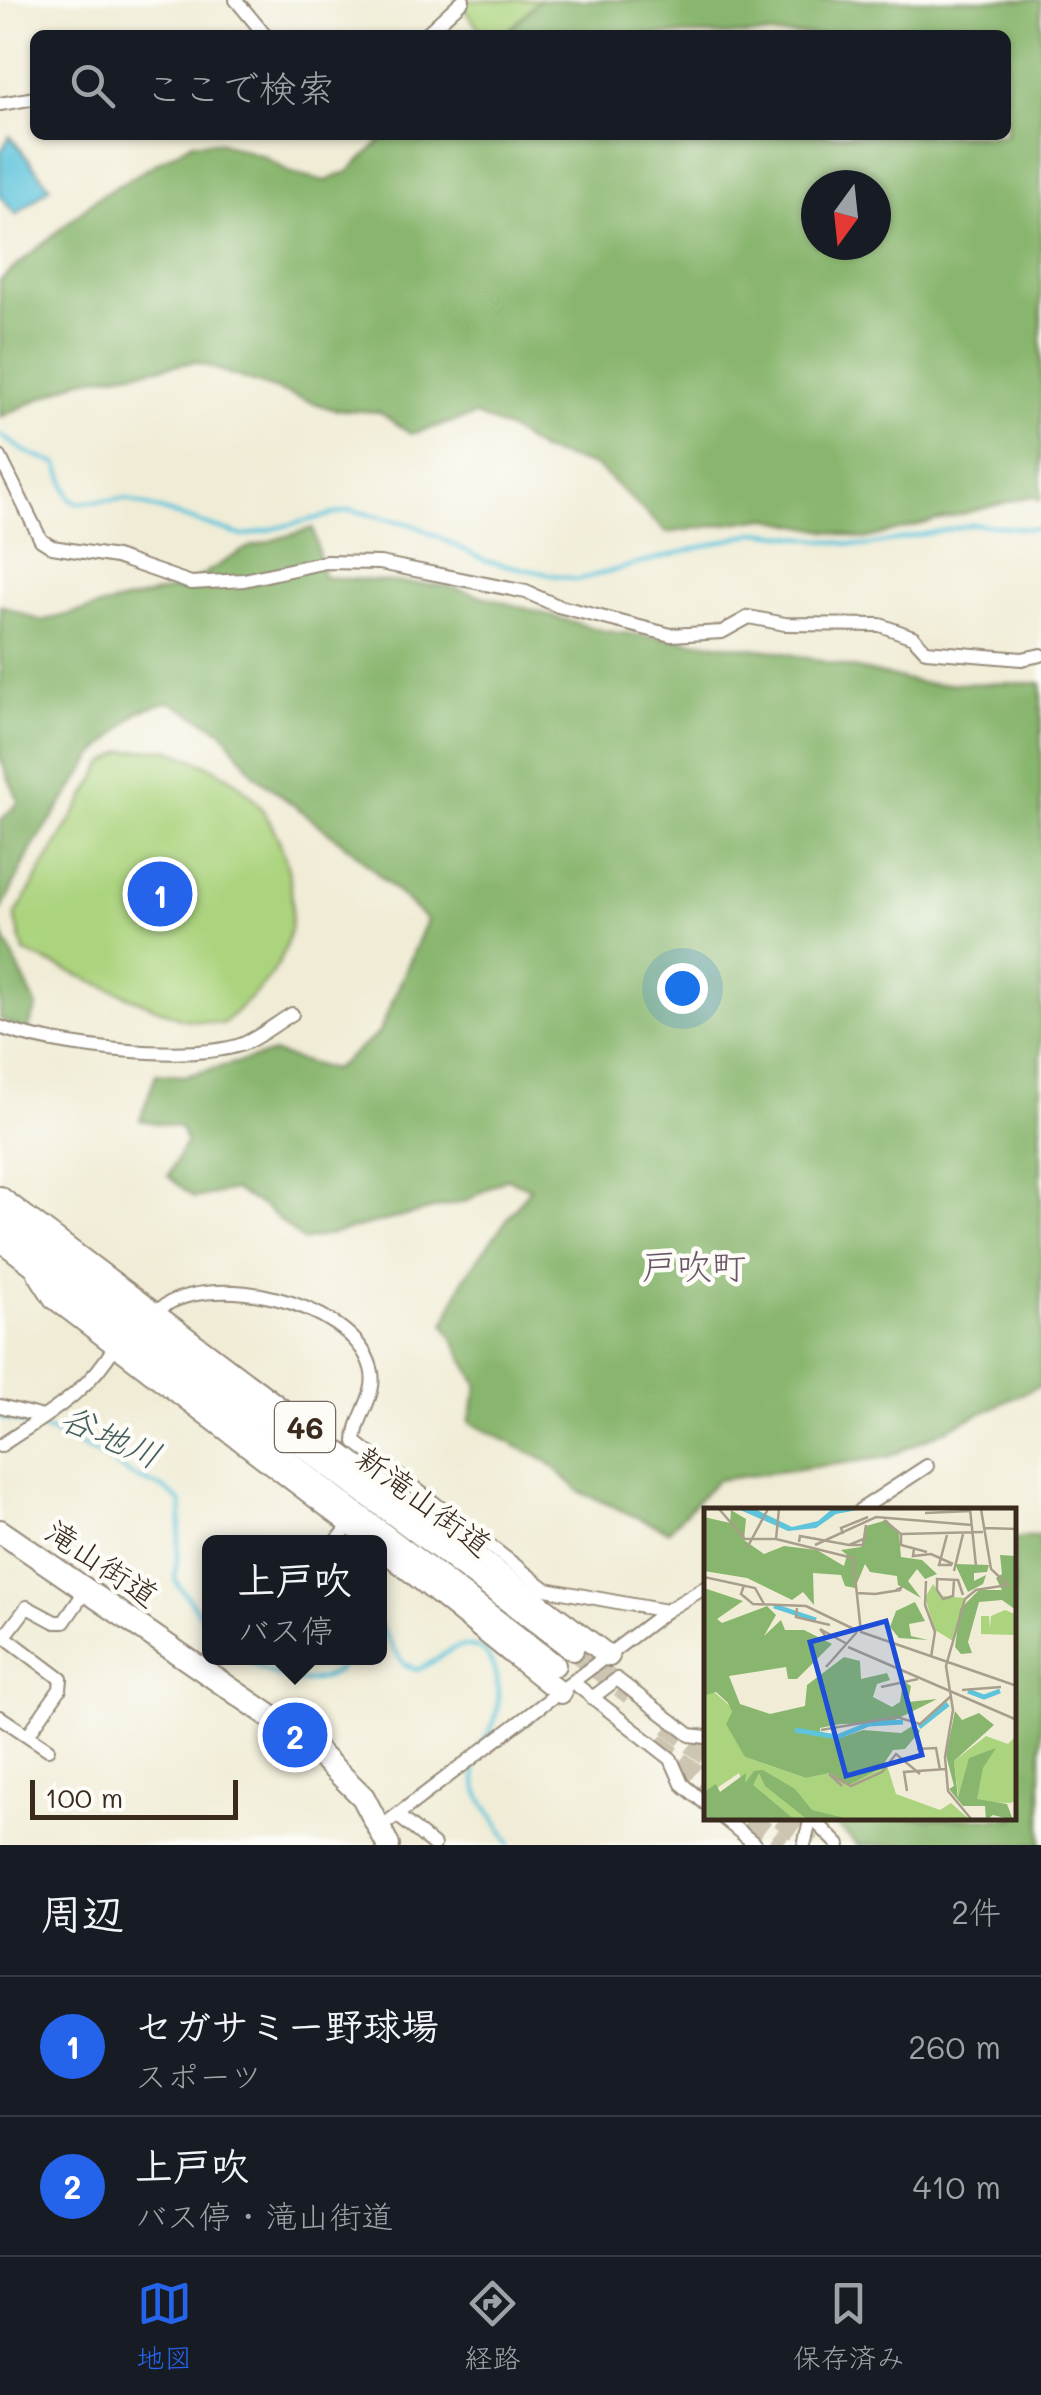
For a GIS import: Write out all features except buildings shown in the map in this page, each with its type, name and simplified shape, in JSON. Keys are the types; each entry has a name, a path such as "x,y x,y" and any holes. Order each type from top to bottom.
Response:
{"highway":[{"name":"滝山街道","path":"0,1532 313,1746 352,1784 389,1829"}],"main road":[{"name":"46","path":"0,1198 350,1450 609,1656"},
{"name":"新滝山街道","path":"0,1219 138,1318 573,1650"},
{"name":"新滝山街道","path":"0,1240 386,1535"},
{"name":"46","path":"30,1260 54,1298 365,1535"},
{"name":"新滝山街道","path":"387,1535 555,1665"},
{"name":"46","path":"387,1552 568,1688"}],"street":[{"path":"236,0 262,30"},
{"path":"430,30 463,0"},
{"path":"0,104 30,99"},
{"path":"0,458 41,540 52,547 116,556 191,583 244,580 326,562 380,562 526,592 558,606 671,635 722,632 749,617 785,624 880,625 913,637 926,651 1022,659 1041,656"},
{"path":"0,1028 66,1045 198,1051 244,1044 292,1014"},
{"path":"156,1312 169,1300 251,1293 330,1318 364,1351 372,1371 370,1397 350,1450 546,1588 666,1610"},
{"path":"0,1446 84,1388 102,1369 115,1345"},
{"path":"0,1406 41,1419"},
{"path":"863,1508 927,1466"},
{"path":"342,1535 351,1524"},
{"path":"434,1845 389,1829 447,1775 568,1688 666,1610 704,1588"},
{"path":"28,1735 60,1689 60,1679 2,1635 27,1607 55,1622 64,1622 86,1590"},
{"path":"592,1698 617,1679 690,1735 704,1737"},
{"path":"568,1688 592,1698 671,1759 682,1784 704,1802"},
{"path":"0,1717 48,1750"},
{"path":"725,1820 756,1845"},
{"path":"804,1845 811,1820"},
{"path":"814,1820 838,1845"}],"green space":[{"path":"457,0 540,0 509,30 480,30"},
{"path":"539,0 1041,0 1041,501 1031,496 864,539 765,518 667,533 596,466 541,451 512,431 476,415 411,434 379,412 332,409 196,362 81,380 0,417 0,280 97,198 193,142 218,142 263,156 291,173 326,181 348,172 382,140 1011,140 1011,30 510,30"},
{"path":"313,528 323,577 447,586 604,631 775,651 926,684 1041,683 1041,1385 888,1457 717,1480 668,1531 580,1492 548,1462 469,1422 478,1386 445,1324 464,1278 530,1188 507,1178 466,1201 303,1241 266,1208 234,1190 194,1198 168,1176 186,1142 180,1127 140,1120 156,1074 185,1076 274,1053 333,1070 379,1033 427,920 353,851 256,776 221,730 170,702 139,711 95,755 32,848 0,913 0,821 19,802 0,758 0,605 41,621 183,587 247,548"},
{"path":"167,749 217,770 243,788 273,827 289,876 292,903 284,952 267,981 223,1024 182,1019 24,952 15,916 104,764 124,751"},
{"path":"0,929 37,1007 27,1032 0,1019"},
{"path":"1041,1535 1041,1845 858,1845 831,1820 1016,1820 1016,1539"}],"water":[{"path":"10,136 50,187 16,215 0,196 0,153"}],"waterway":[{"path":"0,435 26,452 58,464 70,499 77,503 125,499 243,536 351,510 414,525 486,561 577,580 758,532 865,546 975,524 1041,530"},
{"name":"谷地川","path":"0,1417 26,1424"},
{"name":"谷地川","path":"35,1426 72,1440 176,1497 182,1504 175,1580 202,1617"},
{"name":"谷地川","path":"387,1637 403,1663 416,1670 457,1647 485,1652 495,1674 498,1698 494,1722 482,1743"},
{"name":"谷地川","path":"256,1665 278,1676 303,1681 327,1677 340,1665"},
{"name":"谷地川","path":"476,1761 480,1796 509,1845"}],"tunnel":[{"path":"573,1650 630,1695"},
{"path":"668,1725 704,1753"},
{"path":"657,1742 704,1780"},
{"path":"751,1820 782,1845"},
{"path":"783,1820 812,1845"}],"place":[{"name":"セガサミー野球場","path":"160,894"},
{"name":"上戸吹","path":"295,1735"}],"district":[{"name":"戸吹町","path":"694,1265"}]}
